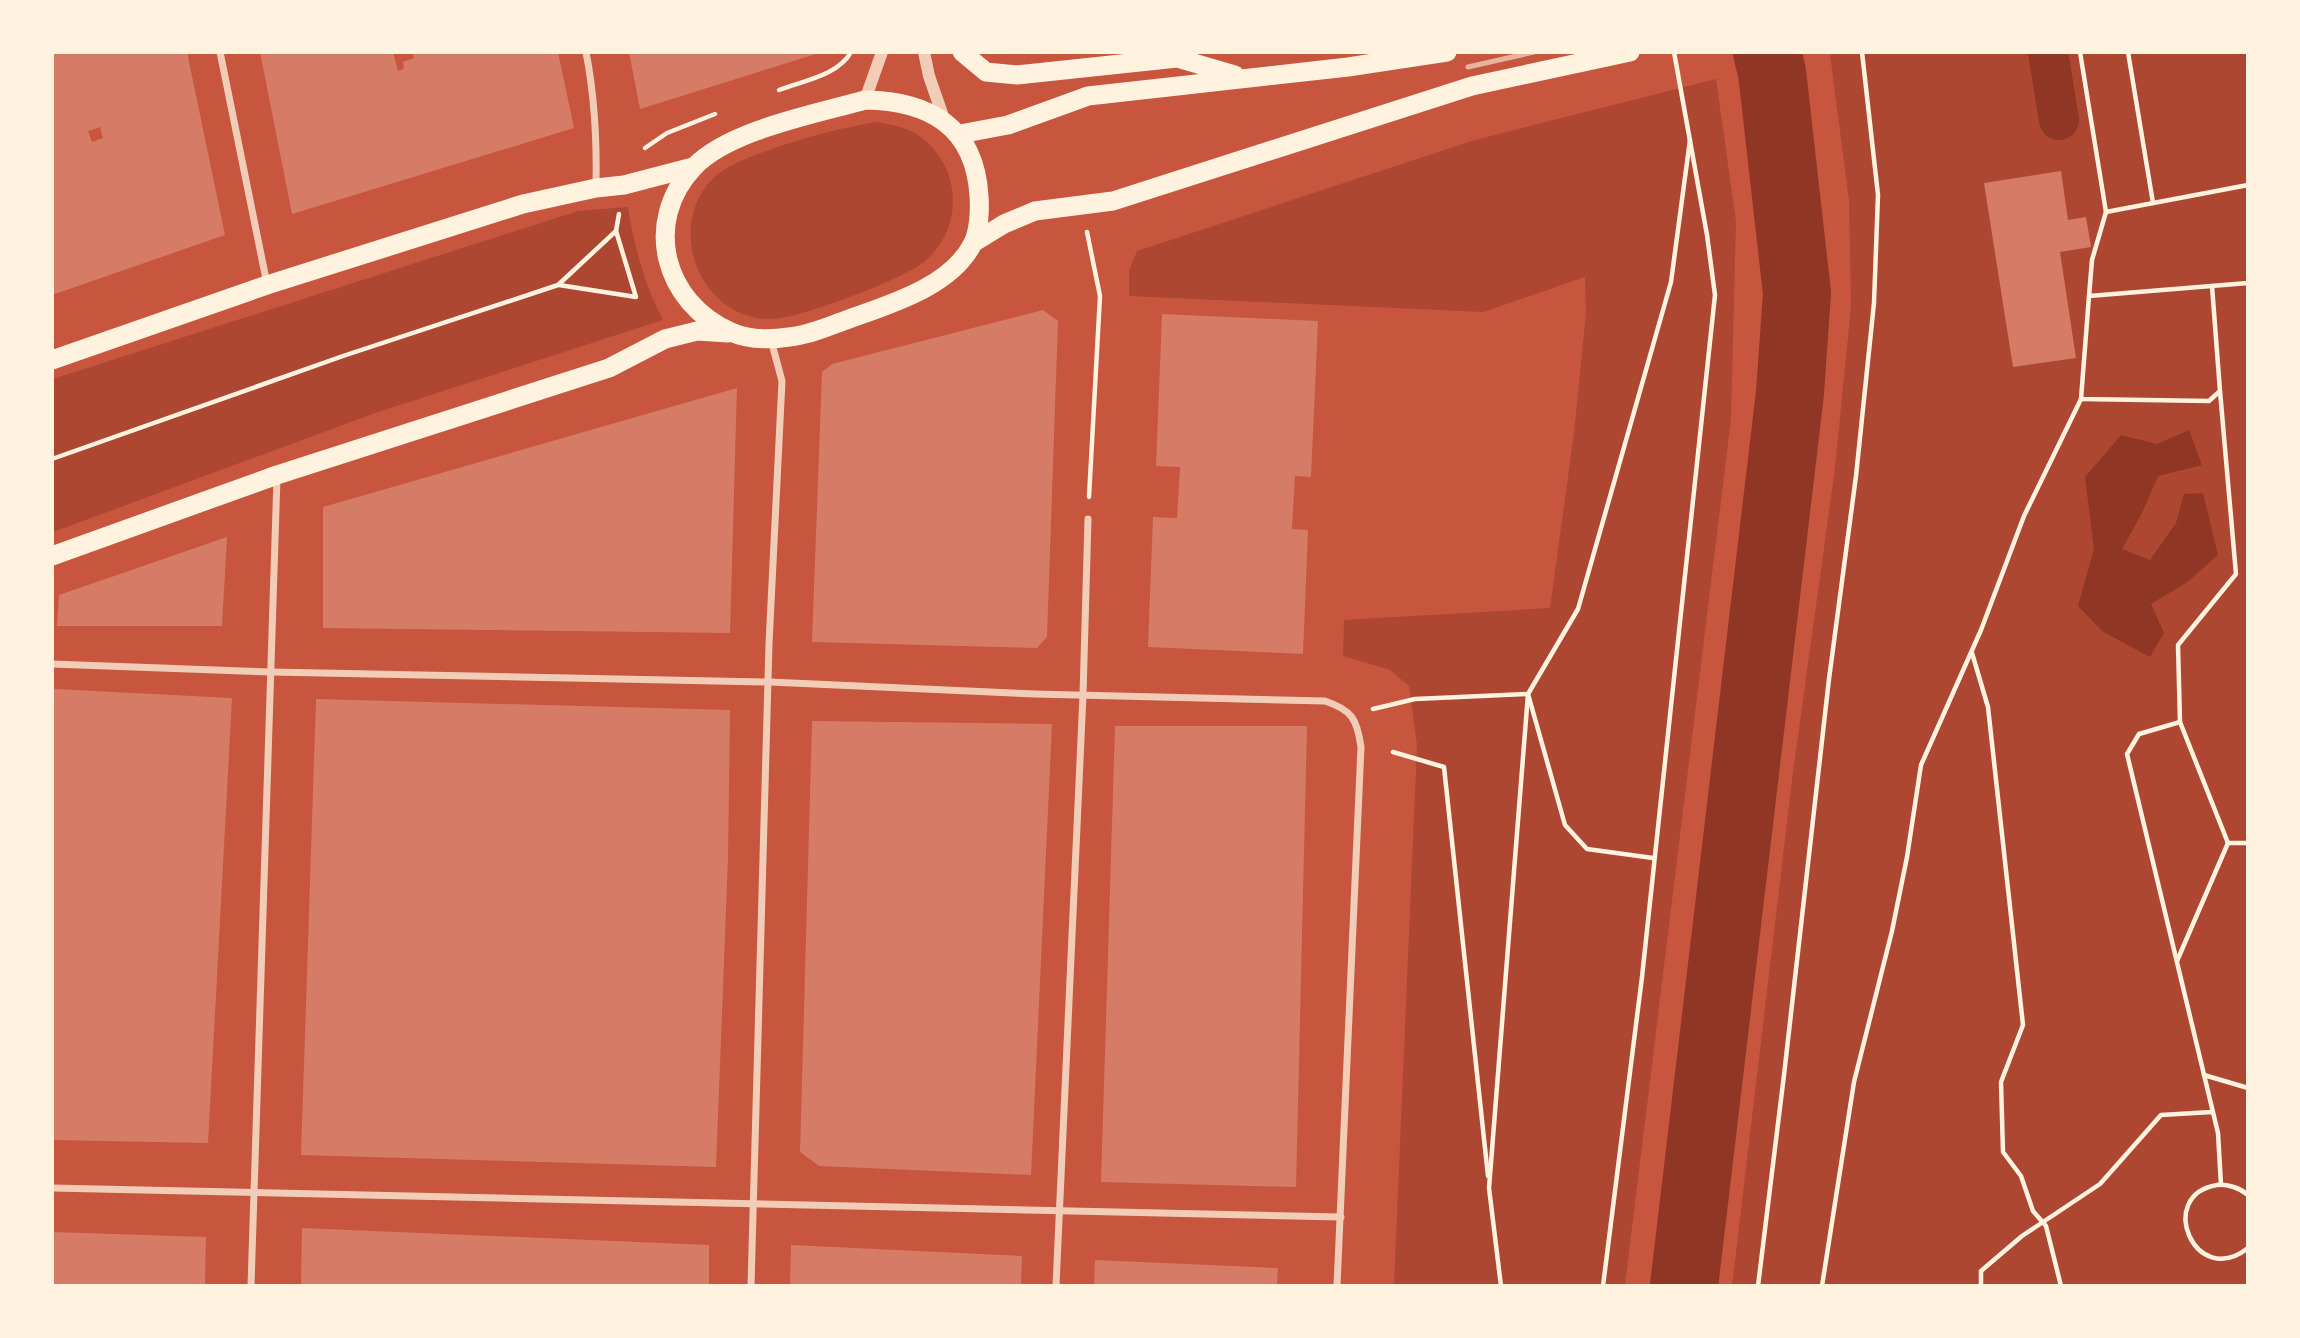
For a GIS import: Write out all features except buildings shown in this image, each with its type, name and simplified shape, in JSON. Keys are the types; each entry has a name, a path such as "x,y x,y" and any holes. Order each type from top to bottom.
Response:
{"highway":[{"path":"962,52 986,72 1017,75 1178,58 1242,77"},
{"path":"733,333 692,306 676,283 665,253 666,221 674,197 693,167 718,146 751,132 865,100 890,100 912,106 952,128 1008,125 1088,96 1348,67 1447,52"},
{"path":"52,556 276,475 609,368 665,339 698,331 733,333 771,340 802,336 901,301 933,284 958,263 973,243 1004,224 1035,211 1113,201 1472,86 1630,52"},
{"path":"952,128 978,178 979,203 973,243"},
{"path":"52,359 267,285 523,204 596,188 624,185 693,167"}],"street":[{"path":"220,52 267,285"},
{"path":"586,52 597,128 596,188"},
{"path":"865,100 882,52"},
{"path":"924,52 929,76 952,128"},
{"path":"751,1286 765,765 782,381 771,340"},
{"path":"251,1286 276,475"},
{"path":"1056,1286 1083,695 1088,519"},
{"path":"52,664 271,672 769,682 1083,695 1325,701 1341,706 1352,715 1361,747 1337,1286"},
{"path":"52,1188 1341,1217"}],"path":[{"path":"769,94 830,71 846,61 851,52"},
{"path":"1603,1286 1642,977 1715,295 1674,52"},
{"path":"1758,1286 1829,679 1856,476 1874,303 1878,195 1862,52"},
{"path":"1822,1286 1854,1082 1900,894 1921,765 1971,652 2024,516 2081,399 2091,260 2106,212 2080,52"},
{"path":"2128,52 2152,203"},
{"path":"558,285 636,297 616,231 631,157 667,133 719,112"},
{"path":"1489,1188 1528,694 1578,609 1671,282 1690,136"},
{"path":"2106,212 2248,185"},
{"path":"52,459 343,356 558,285 616,231"},
{"path":"1087,232 1100,296 1088,519"},
{"path":"2089,296 2248,283"},
{"path":"2177,962 2228,843 2180,722 2178,645 2236,574 2212,286"},
{"path":"2081,399 2209,401 2220,391"},
{"path":"1971,652 1988,706 2023,1025 2001,1082 2003,1152 2021,1176 2033,1211 2044,1223 2062,1286"},
{"path":"1352,715 1415,699 1528,694"},
{"path":"1528,694 1565,825 1587,849 1653,858"},
{"path":"2180,722 2138,734 2127,754 2218,1133 2221,1185"},
{"path":"1393,752 1444,768 1501,1286"},
{"path":"2228,843 2248,842"},
{"path":"2204,1075 2248,1088"},
{"path":"1982,1286 1981,1271 2022,1236 2100,1184 2161,1115 2212,1112"},
{"path":"2248,1195 2233,1186 2209,1187 2190,1202 2185,1226 2189,1238 2206,1255 2230,1258 2248,1248"}],"shaded area":[{"path":"1843,52 2247,53 2247,1285 1732,1286 1792,780 1835,468 1851,307 1849,200 1830,55"},
{"path":"1716,79 1736,221 1731,419 1625,1285 1394,1285 1417,745 1409,686 1390,670 1343,656 1344,620 1550,608 1574,433 1586,313 1585,277 1483,312 1129,296 1129,271 1137,251 1475,140"},
{"path":"878,122 904,128 918,135 933,148 950,179 952,215 947,232 924,262 855,295 781,318 754,317 731,308 713,293 699,272 692,249 691,224 698,200 713,178 744,160 767,151 817,135"},
{"path":"628,207 641,265 663,320 378,412 53,532 53,379 578,211"},
{"path":"2189,430 2202,465 2158,476 2122,549 2150,560 2176,523 2184,494 2203,493 2218,555 2186,583 2151,604 2164,633 2150,657 2102,631 2078,606 2094,549 2085,477 2121,435 2157,444"}],"waterway":[{"path":"1684,1286 1790,393 1797,293 1772,72 1767,52"},
{"path":"2048,52 2059,120"}],"railway":[{"path":"1468,67 1534,52"}]}
